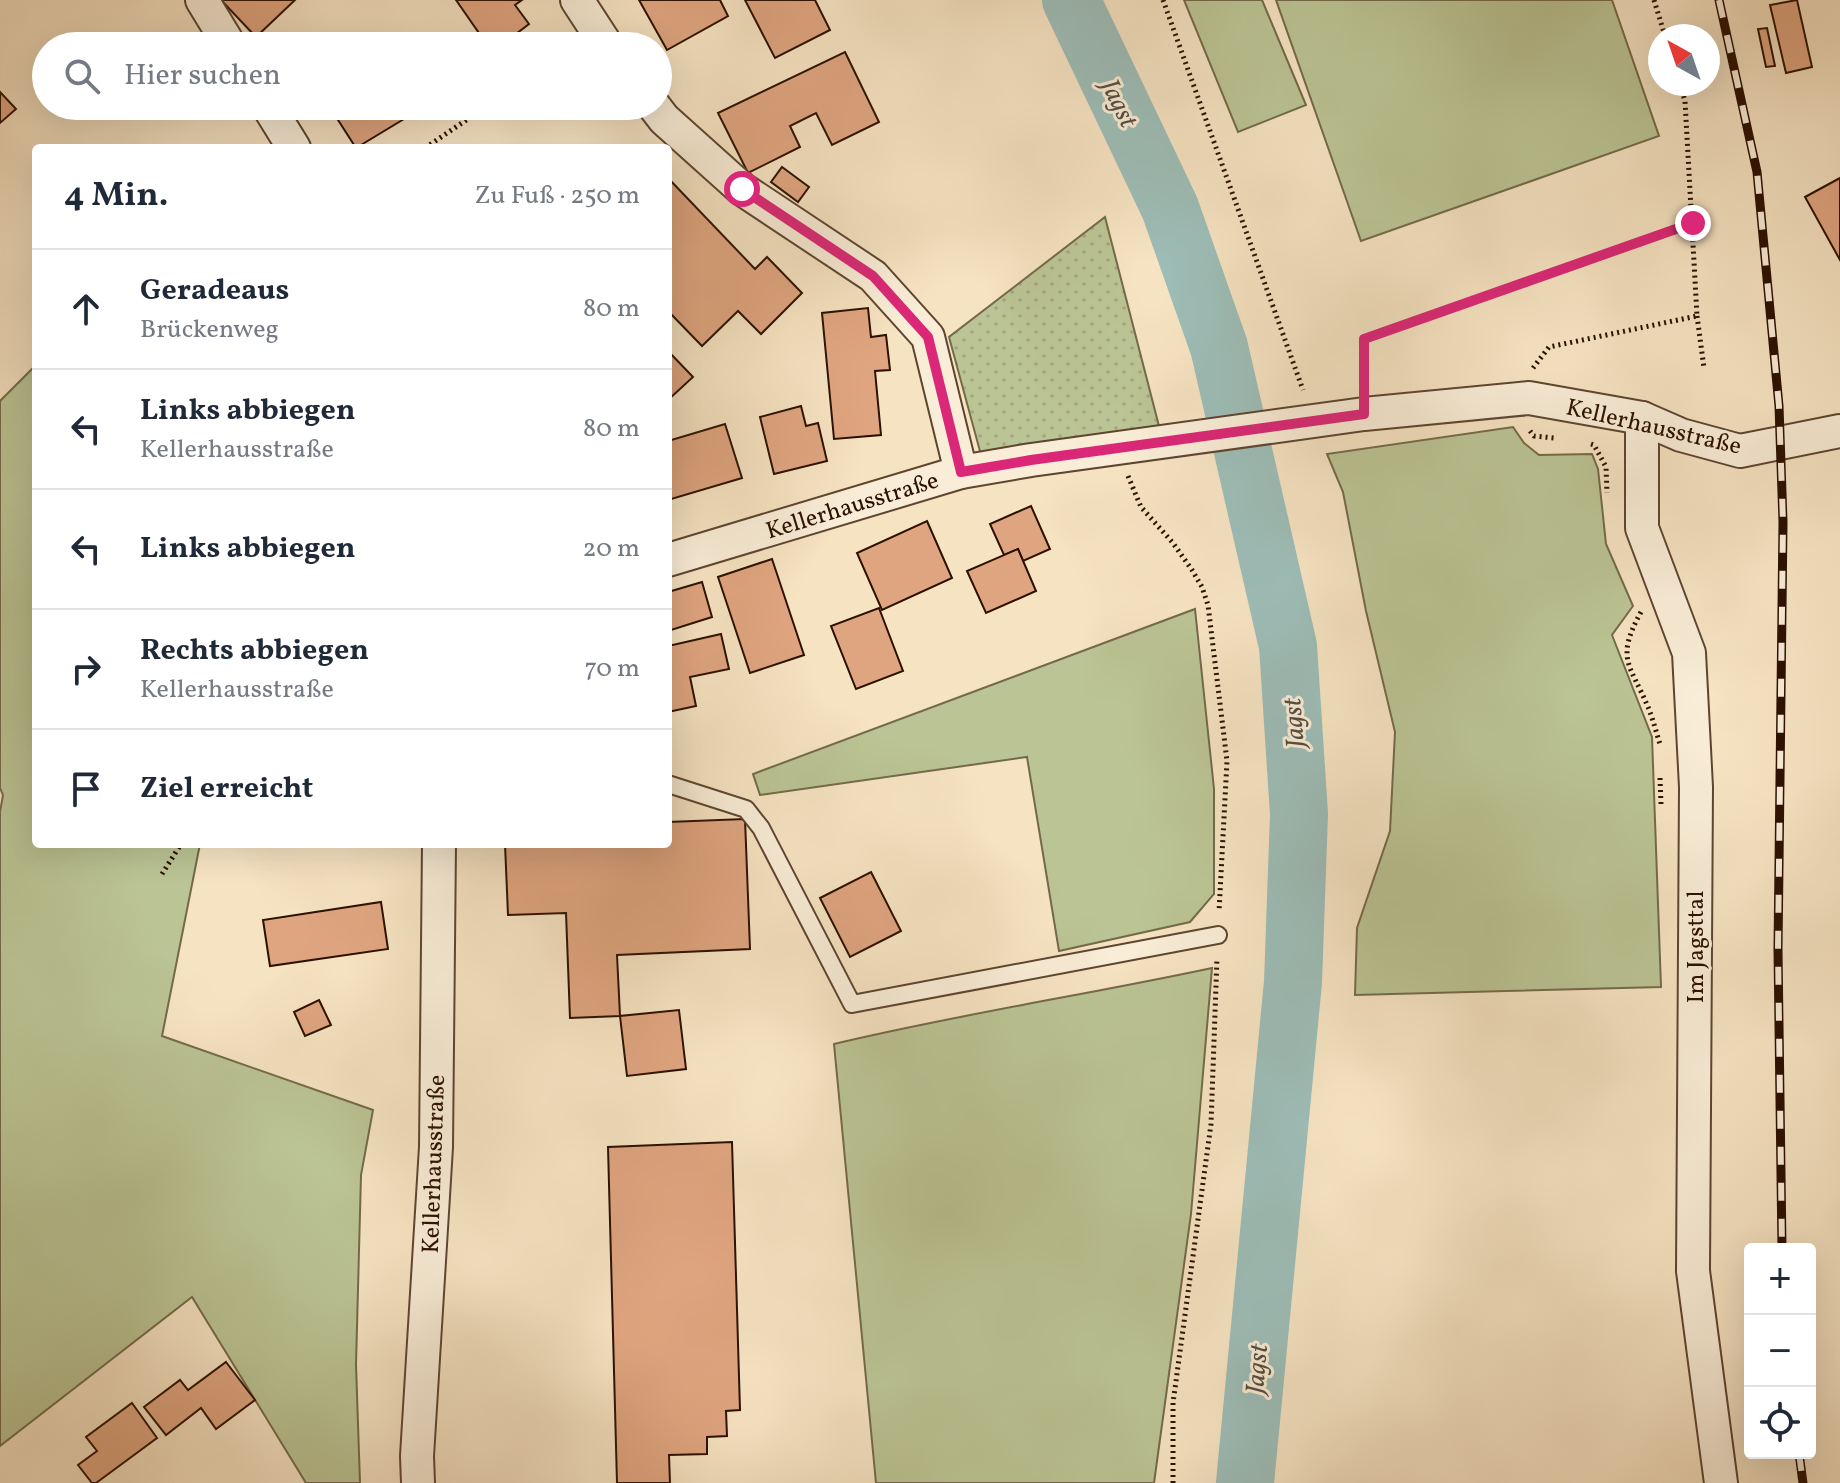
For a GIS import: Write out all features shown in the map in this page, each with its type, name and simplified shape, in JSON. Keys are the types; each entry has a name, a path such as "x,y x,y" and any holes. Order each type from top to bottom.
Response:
{"street":[{"path":"202,0 221,32"},
{"path":"577,0 598,32"},
{"path":"277,120 292,144"},
{"path":"665,120 742,189 873,276 928,337 961,472"},
{"name":"Kellerhausstraße","path":"672,559 961,472 1364,414 1529,398 1642,418 1681,435 1740,451 1840,431"},
{"name":"Im Jagsttal","path":"1642,418 1642,528 1689,653 1696,787 1693,1271 1721,1483"},
{"name":"Kellerhausstraße","path":"418,1483 417,1456 436,1147 439,848"}],"lane":[{"path":"672,785 746,809 761,828 852,1004 1218,935"}],"path":[{"path":"1163,0 1314,421"},
{"path":"1654,0 1661,24"},
{"path":"1684,96 1697,316 1704,368"},
{"path":"431,144 466,120"},
{"path":"1364,414 1364,339 1693,223"},
{"path":"1556,438 1534,436 1524,423 1533,367 1549,347 1697,316"},
{"path":"1581,442 1594,445 1606,467 1607,504"},
{"path":"1642,610 1630,633 1626,651 1632,677 1647,705 1660,744 1660,760"},
{"path":"1660,776 1661,808"},
{"path":"162,874 178,848"}],"green space":[{"path":"1184,0 1262,0 1306,105 1238,132"},
{"path":"1276,0 1612,0 1659,136 1361,241"},
{"path":"1105,217 1160,430 981,455 949,337"},
{"path":"32,369 32,848 199,848 162,1036 373,1110 361,1175 356,1365 360,1483 306,1483 192,1297 0,1446 0,812 3,795 0,788 0,401"},
{"path":"1513,427 1524,443 1539,455 1592,454 1598,469 1606,544 1633,606 1612,635 1652,737 1661,987 1355,995 1357,928 1390,831 1395,732 1366,611 1343,492 1327,454"},
{"path":"1195,609 1214,789 1214,894 1190,922 1059,951 1027,757 760,795 753,774"},
{"path":"1212,968 1191,1214 1154,1483 876,1483 834,1044"}],"building":[{"path":"221,0 295,0 261,32 251,32"},
{"path":"456,0 522,0 515,5 529,24 518,32 478,32"},
{"path":"639,0 720,0 728,16 672,47 672,32 657,32"},
{"path":"745,0 815,0 830,30 775,58"},
{"path":"1797,0 1812,67 1786,73 1770,5"},
{"path":"1767,28 1775,66 1766,67 1758,29"},
{"path":"845,52 879,122 832,145 816,113 790,126 800,147 748,173 718,113"},
{"path":"0,92 16,109 0,123"},
{"path":"338,120 402,120 363,144 353,144"},
{"path":"782,167 809,187 798,202 771,182"},
{"path":"1840,178 1840,260 1805,197"},
{"path":"672,182 755,269 767,257 802,293 761,334 738,311 702,346 672,315"},
{"path":"868,308 871,337 886,335 890,370 875,371 881,435 834,439 822,313"},
{"path":"672,355 693,377 672,396"},
{"path":"801,406 806,426 818,423 827,461 774,474 760,417"},
{"path":"725,424 742,478 672,499 672,440"},
{"path":"1031,506 1050,549 1023,561 1018,549 1004,555 990,524"},
{"path":"927,521 952,578 882,610 857,553"},
{"path":"1018,549 1036,591 986,613 967,571"},
{"path":"772,559 804,655 750,673 718,577"},
{"path":"702,582 712,617 672,630 672,591"},
{"path":"879,608 903,671 856,689 831,626"},
{"path":"721,634 729,669 690,677 696,706 672,711 672,645"},
{"path":"745,819 750,949 617,955 620,1016 570,1018 566,913 508,915 505,848 672,848 672,822"},
{"path":"871,872 901,931 850,957 820,898"},
{"path":"381,902 388,949 270,966 263,920"},
{"path":"319,1000 331,1025 305,1036 294,1012"},
{"path":"679,1010 686,1069 627,1076 620,1016"},
{"path":"732,1142 740,1410 726,1411 727,1436 707,1437 707,1454 669,1455 670,1483 617,1483 608,1147"},
{"path":"226,1362 255,1400 216,1429 201,1408 166,1435 144,1407 180,1380 188,1390"},
{"path":"132,1403 157,1438 92,1483 78,1465 97,1451 86,1437"}],"waterway":[{"name":"Jagst","path":"1071,0 1170,208 1219,347 1288,646 1299,814 1293,982 1245,1483"}],"railway":[{"path":"1719,0 1757,172 1779,406 1783,522 1778,950 1782,1243"},
{"path":"1800,1459 1803,1483"}],"route":[{"path":"742,189 873,276 928,337 961,472 1364,414 1364,339 1693,223"}]}
